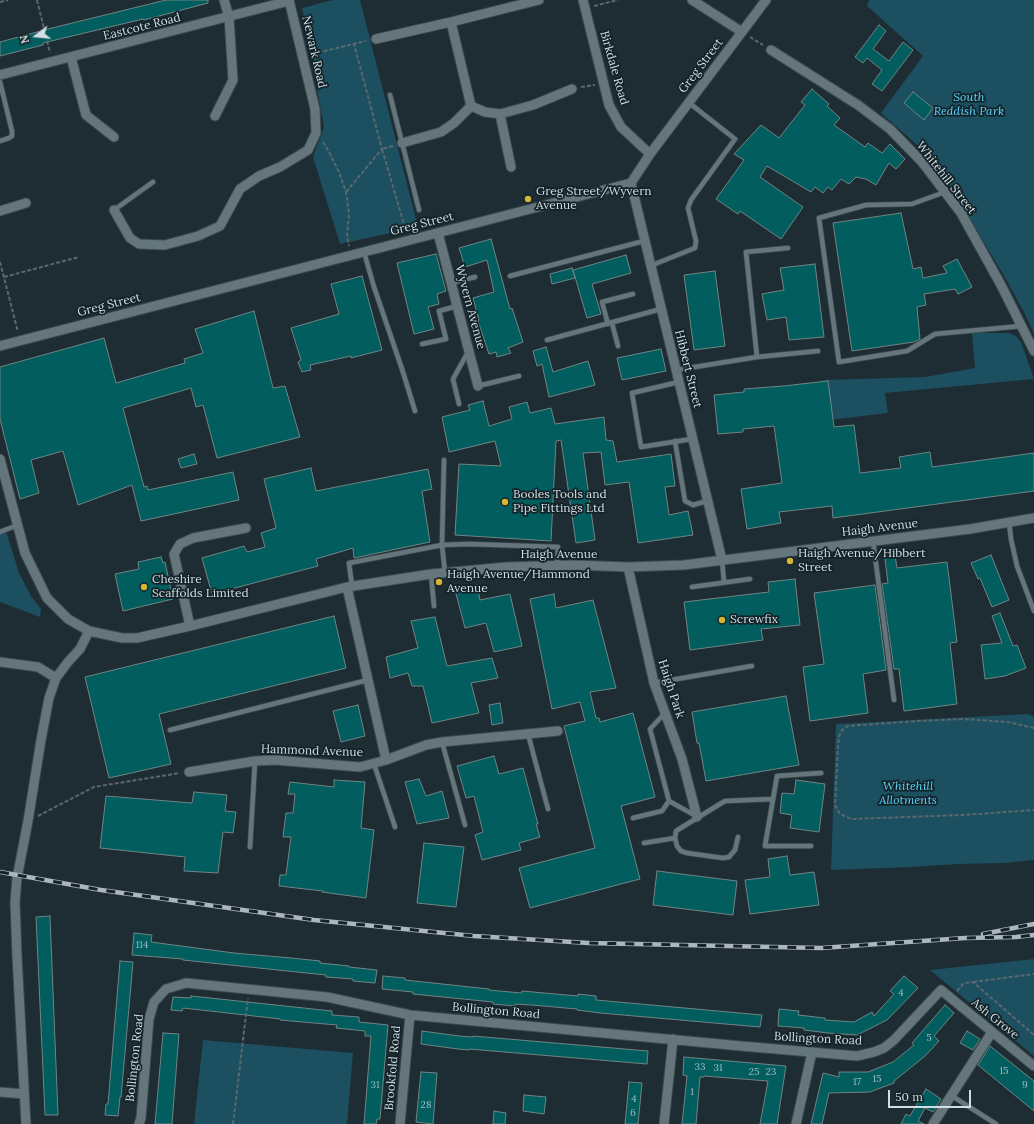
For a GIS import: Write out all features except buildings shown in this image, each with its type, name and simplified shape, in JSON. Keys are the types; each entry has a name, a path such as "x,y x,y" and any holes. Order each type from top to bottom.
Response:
{"street":[{"path":"215,116 233,80 229,17 224,0"},
{"path":"376,39 540,0"},
{"path":"692,0 742,32"},
{"name":"Greg Street","path":"0,346 630,183 688,102 766,0"},
{"name":"Eastcote Road","path":"0,75 289,1"},
{"name":"Newark Road","path":"289,1 315,109 316,132"},
{"name":"Birkdale Road","path":"584,4 609,105 621,127 650,154"},
{"path":"451,22 471,106"},
{"name":"Whitehill Street","path":"770,50 858,105 890,129 922,162 961,213 1001,285 1034,351"},
{"path":"71,57 86,115 114,137"},
{"path":"471,106 485,112 500,114 533,105 572,89"},
{"path":"402,144 441,132 454,123 471,106"},
{"path":"500,114 512,167"},
{"path":"114,210 130,238 139,244 165,245 198,236 220,226 240,188 259,176 308,150 316,132"},
{"name":"Hibbert Street","path":"630,183 722,560"},
{"path":"0,210 26,203"},
{"name":"Wyvern Avenue","path":"438,233 478,386"},
{"name":"Haigh Avenue","path":"0,459 25,553 47,598 68,619 89,631 122,638 138,638 350,586 446,572 507,567 628,567 684,565 873,541 1034,518"},
{"path":"190,626 174,554 180,544 193,538 246,528"},
{"name":"Haigh Park","path":"628,567 654,682 682,759 697,817"},
{"path":"350,586 368,680 386,760"},
{"path":"26,1124 15,902 17,878 49,698 56,678 80,649 89,631"},
{"path":"0,662 38,667 56,678"},
{"name":"Hammond Avenue","path":"189,772 254,761 275,760 360,767 386,760 426,745 442,742 558,731"},
{"name":"Bollington Road","path":"139,1124 141,1118 150,1018 154,1002 166,989 186,983 327,997 410,1015 857,1056 884,1048 894,1040 941,990"},
{"name":"Ash Grove","path":"941,990 1034,1066"},
{"name":"Brookfold Road","path":"400,1124 410,1015"},
{"path":"933,1124 992,1032"},
{"path":"664,1124 672,1039"},
{"path":"796,1124 812,1052"},
{"path":"0,1092 24,1094"}],"lane":[{"path":"0,82 12,131 12,136 0,141"},
{"path":"390,96 419,210"},
{"path":"650,266 695,248 696,241 688,208 691,200 735,139 688,102"},
{"path":"114,210 153,182"},
{"path":"945,192 912,204 866,205 819,218 839,362 907,350 935,334 1022,326"},
{"path":"510,276 644,240"},
{"path":"757,357 746,252 788,248"},
{"path":"364,252 415,411"},
{"path":"451,283 475,277"},
{"path":"618,346 602,302 633,294"},
{"path":"422,344 446,339 439,311 458,306"},
{"path":"547,340 661,310"},
{"path":"459,404 453,379 469,351"},
{"path":"676,370 757,357 818,351"},
{"path":"478,386 519,376"},
{"path":"679,382 632,394 641,446 692,439"},
{"path":"674,441 685,501 693,505 707,502"},
{"path":"444,460 442,545 446,572"},
{"path":"1009,522 1017,566 1034,611"},
{"path":"0,532 18,527"},
{"path":"873,541 894,700"},
{"path":"350,586 348,563 442,545 469,544 558,547 557,566"},
{"path":"722,560 724,582"},
{"path":"431,574 434,606"},
{"path":"692,587 750,579"},
{"path":"654,682 752,666"},
{"path":"170,730 368,680"},
{"path":"666,713 650,729 669,802 697,817"},
{"path":"528,734 548,809"},
{"path":"442,742 465,825"},
{"path":"250,848 254,761"},
{"path":"374,764 395,827"},
{"path":"811,846 765,846 777,776 821,773"},
{"path":"738,837 735,850 729,857 723,858 681,851 677,846 675,838 676,831 725,801 774,799"},
{"path":"633,818 662,811 669,802"},
{"path":"644,843 675,838"},
{"path":"952,1096 996,1124"}],"path":[{"path":"0,2 8,0"},
{"path":"36,0 52,62"},
{"path":"584,4 618,0"},
{"path":"742,32 770,50"},
{"path":"303,56 376,39"},
{"path":"354,44 408,240"},
{"path":"572,89 604,83"},
{"path":"316,132 328,150 339,172 346,192 349,214 347,235 350,255"},
{"path":"346,192 382,149"},
{"path":"4,277 79,257"},
{"path":"0,262 20,341"},
{"path":"1034,728 1008,722 962,719 848,726 843,729 839,741 835,805 840,814 851,819 1034,810"},
{"path":"28,821 94,787 189,772"},
{"path":"951,998 964,983 1034,974"},
{"path":"973,982 1034,1034"},
{"path":"233,1124 249,989"}],"green space":[{"path":"333,0 360,0 418,227 340,244 313,157 324,127 302,8"},
{"name":"South Reddish Park","path":"869,0 1034,0 1034,334 1024,312 1003,274 943,175 916,144 881,113 923,56 867,6"},
{"path":"972,333 1009,333 1016,336 1021,342 1034,379 885,393 888,413 829,420 823,380 925,377 975,368"},
{"path":"6,531 19,573 31,596 41,609 40,617 0,602 0,534"},
{"name":"Whitehill Allotments","path":"1028,714 1034,717 1034,860 1005,863 831,870 836,724"},
{"path":"1034,959 1034,1056 930,970"},
{"path":"203,1040 353,1053 347,1124 194,1124"}],"railway":[{"path":"0,872 101,890 314,920 474,936 589,943 821,948 965,938 1016,937 1034,935"},
{"path":"983,934 1034,924"}],"place":[{"name":"Greg Street/Wyvern Avenue","path":"528,199"},
{"name":"Booles Tools and Pipe Fittings Ltd","path":"505,502"},
{"name":"Haigh Avenue/Hibbert Street","path":"790,561"},
{"name":"Haigh Avenue/Hammond Avenue","path":"439,582"},
{"name":"Cheshire Scaffolds Limited","path":"144,587"},
{"name":"Screwfix","path":"722,620"}]}
